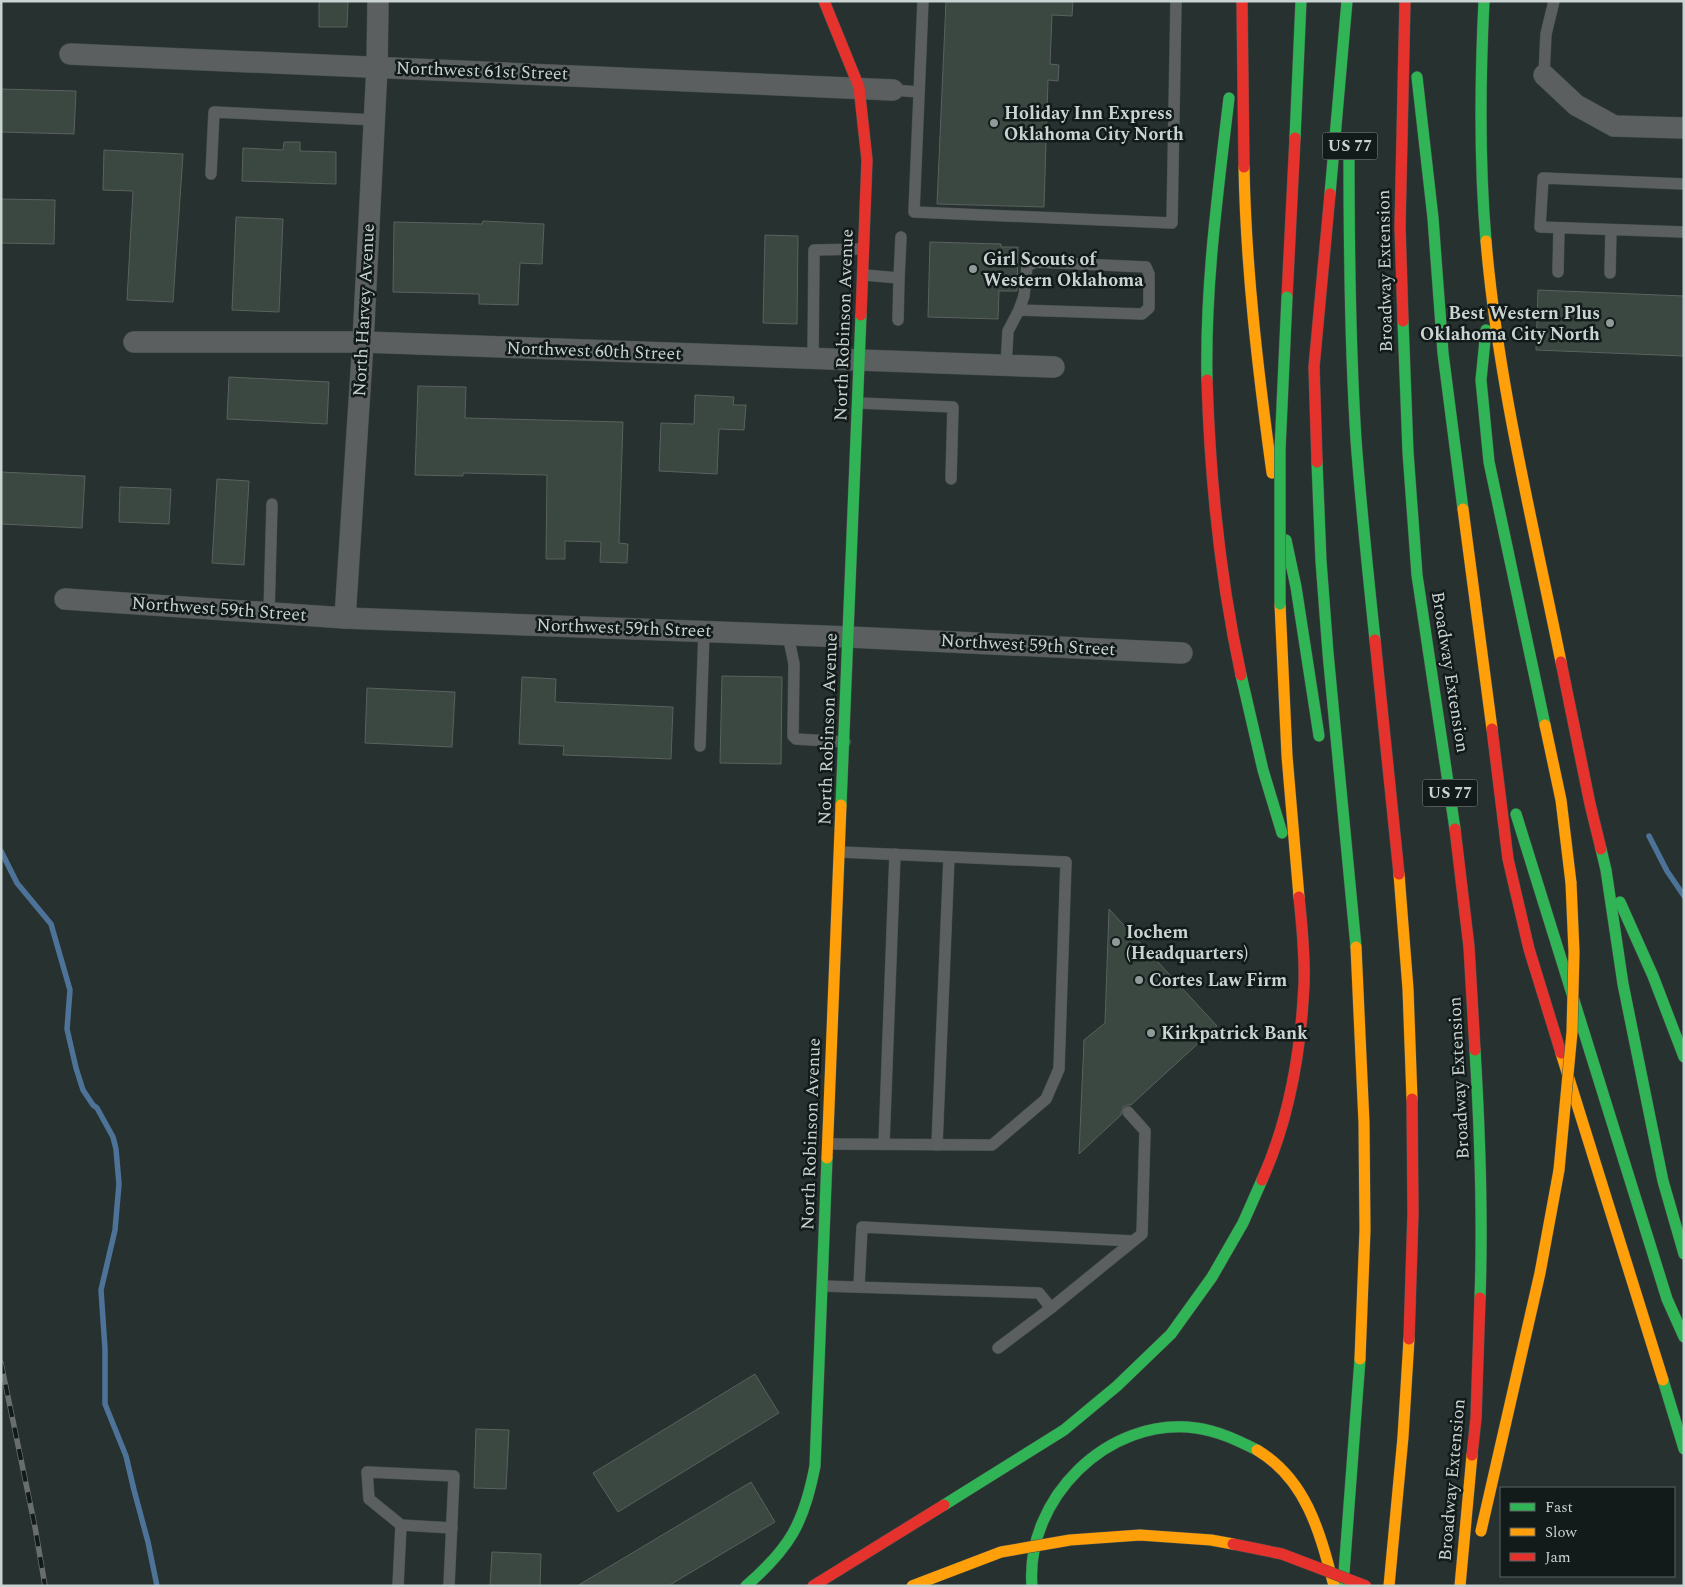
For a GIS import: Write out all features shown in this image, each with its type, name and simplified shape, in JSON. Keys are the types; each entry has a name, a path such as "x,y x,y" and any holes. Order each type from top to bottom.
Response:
{"main road":[{"name":"North Robinson Avenue","path":"746,1586 776,1559 792,1538 805,1513 815,1466 868,160 859,87 824,1"},
{"path":"1241,1 1215,216 1208,304 1210,462 1218,533 1234,640 1260,760 1298,885"},
{"path":"1241,1 1245,218 1252,318 1261,398 1276,498 1296,587 1322,747"},
{"path":"813,1586 1064,1430 1117,1386 1171,1334 1212,1277 1243,1223 1267,1168 1286,1109 1298,1049 1304,982 1302,927 1287,756 1280,604 1280,450 1301,1"},
{"path":"1343,1586 1361,1351 1365,1230 1362,1029 1352,895 1328,653 1321,561 1314,367 1347,1"},
{"path":"1352,1 1352,84"},
{"path":"1406,1 1434,218 1443,353 1508,859 1529,949 1684,1449"},
{"name":"Broadway Extension","path":"1406,1 1400,227 1408,452 1417,575 1453,813 1469,947 1480,1138 1482,1239 1476,1418 1460,1586"},
{"path":"1484,1 1480,143 1482,195 1490,289 1502,367 1590,804 1606,870 1623,984 1663,1181 1684,1254"},
{"name":"Broadway Extension","path":"1350,142 1349,235 1357,444 1402,907 1411,1076 1413,1170 1410,1330 1399,1488 1388,1586"},
{"path":"1479,1538 1540,1273 1559,1170 1572,1032 1574,952 1571,883 1561,800 1489,462 1481,380 1490,289"},
{"path":"1494,741 1528,856 1664,1290 1684,1337"},
{"path":"1329,784 1352,895"},
{"path":"1606,870 1653,976 1684,1056"},
{"path":"1032,1586 1033,1554 1039,1528 1051,1502 1066,1479 1087,1459 1124,1437 1142,1431 1182,1427 1204,1429 1225,1434 1246,1443 1283,1470 1297,1487 1316,1522 1334,1586"},
{"path":"912,1586 1001,1552 1070,1540 1140,1535 1210,1540 1282,1554 1366,1586"},
{"path":"1468,1586 1475,1557"}],"street":[{"name":"North Harvey Avenue","path":"345,618 363,342 377,67 378,1"},
{"name":"Northwest 61st Street","path":"70,54 859,87 893,90"},
{"path":"1544,75 1576,105 1614,126 1684,128"},
{"name":"Northwest 60th Street","path":"134,342 363,342 1054,367"},
{"name":"Northwest 59th Street","path":"66,600 345,618 849,637 1182,653"}],"lane":[{"path":"923,1 914,212 1172,223 1176,1"},
{"path":"1544,75 1546,34 1554,1"},
{"path":"893,90 919,92"},
{"path":"211,174 214,112 374,120"},
{"path":"1684,184 1542,178 1540,227 1684,232"},
{"path":"1558,272 1559,228"},
{"path":"1610,273 1611,230"},
{"path":"898,320 901,237"},
{"path":"813,359 814,250 865,249"},
{"path":"1006,366 1008,331 1024,296 1027,266 1036,262 1146,267 1149,274 1149,308 1142,314 1019,310"},
{"path":"864,276 899,278"},
{"path":"859,403 953,407 951,479"},
{"path":"269,613 272,504"},
{"path":"700,746 704,632"},
{"path":"788,635 794,664 793,736 796,740 845,742"},
{"path":"828,1144 992,1145 1046,1100 1059,1069 1066,862 840,852"},
{"path":"884,1144 895,854"},
{"path":"938,1145 948,856"},
{"path":"998,1348 1051,1308 1142,1234 1145,1131 1128,1112"},
{"path":"859,1287 862,1227 1133,1240"},
{"path":"823,1286 1039,1293 1051,1308"},
{"path":"448,1586 452,1528 454,1476 367,1472 369,1499 401,1525 452,1528"},
{"path":"398,1586 401,1525"}],"building":[{"path":"319,1 348,1 347,27 319,27"},
{"name":"Holiday Inn Express Oklahoma City North","path":"946,1 1073,1 1072,16 1052,15 1050,64 1059,65 1058,81 1048,80 1044,207 937,204"},
{"path":"1,89 76,91 74,134 1,132"},
{"path":"284,142 300,142 300,151 336,152 336,184 242,181 243,148 283,150"},
{"path":"104,150 183,154 173,302 127,300 133,191 103,190"},
{"path":"1,199 55,200 54,244 1,243"},
{"path":"236,217 283,219 279,312 232,310"},
{"path":"483,221 544,224 542,264 520,263 518,305 479,304 479,294 393,292 394,222 482,224"},
{"path":"765,235 798,236 797,324 763,323"},
{"name":"Girl Scouts of Western Oklahoma","path":"930,242 1001,244 1001,247 1018,247 1017,291 999,291 998,319 928,317"},
{"name":"Best Western Plus Oklahoma City North","path":"1538,290 1684,296 1684,356 1536,350"},
{"path":"229,377 329,382 327,424 227,419"},
{"path":"418,386 466,387 465,418 623,422 619,543 628,544 627,563 600,562 601,542 565,541 565,559 546,559 547,475 463,473 463,476 415,475"},
{"path":"695,395 734,397 733,405 746,405 744,430 719,429 717,474 659,471 661,423 694,424"},
{"path":"1,472 85,476 82,528 1,524"},
{"path":"217,479 249,481 244,565 212,563"},
{"path":"120,487 171,489 169,524 119,522"},
{"path":"722,676 782,677 781,764 720,763"},
{"path":"522,677 556,679 555,702 673,707 671,759 563,755 564,746 519,744"},
{"path":"367,688 455,692 452,747 365,743"},
{"name":"Kirkpatrick Bank","path":"1109,909 1217,1026 1131,1105 1123,1107 1121,1115 1079,1154 1084,1040 1105,1023"},
{"path":"755,1374 779,1413 618,1512 593,1473"},
{"path":"476,1429 509,1430 506,1489 474,1488"},
{"path":"751,1482 775,1522 668,1586 577,1586"},
{"path":"492,1552 541,1554 540,1586 490,1586"}],"waterway":[{"path":"1649,836 1667,871 1684,896"},
{"path":"1,851 17,883 51,924 70,990 67,1029 76,1068 83,1090 97,1108 113,1137 116,1149 119,1184 115,1230 101,1290 105,1349 105,1404 126,1456 157,1586"}],"railway":[{"path":"1,1363 35,1527 45,1586"}],"traffic: fast":[{"path":"1295,138 1301,1"},
{"path":"1330,194 1347,1"},
{"path":"1484,1 1481,121 1486,241"},
{"path":"1417,77 1433,218 1443,353 1463,509"},
{"path":"1207,380 1210,274 1229,98"},
{"path":"1349,155 1350,298 1354,404 1360,490 1375,640"},
{"path":"1280,604 1280,450 1287,297"},
{"path":"841,805 861,315"},
{"path":"1403,321 1408,452 1417,575 1455,829"},
{"path":"1486,330 1481,380 1489,462 1545,725"},
{"path":"1317,462 1321,561 1328,653 1356,947"},
{"path":"1286,540 1296,587 1319,736"},
{"path":"1241,675 1263,770 1282,833"},
{"path":"1516,814 1667,1299 1684,1337"},
{"path":"1601,849 1606,870 1623,984 1663,1181 1684,1254"},
{"path":"1620,902 1653,976 1684,1057"},
{"path":"1475,1050 1480,1174 1480,1298"},
{"path":"746,1586 774,1559 793,1533 806,1503 815,1466 827,1158"},
{"path":"944,1505 1064,1430 1117,1386 1171,1334 1212,1277 1243,1223 1262,1180"},
{"path":"1343,1586 1360,1359"},
{"path":"1663,1380 1684,1449"},
{"path":"1032,1586 1033,1554 1042,1523 1058,1495 1078,1470 1104,1450 1132,1435 1163,1428 1204,1429 1227,1436 1257,1450"}],"traffic: slow":[{"path":"1244,167 1247,244 1262,397 1272,473"},
{"path":"1486,241 1499,347 1508,400 1561,662"},
{"path":"1463,509 1492,729"},
{"path":"1280,604 1287,756 1299,897"},
{"path":"1545,725 1561,800 1571,883"},
{"path":"827,1158 841,805"},
{"path":"1399,874 1408,989 1412,1099"},
{"path":"1559,1170 1572,1032 1574,952 1571,883"},
{"path":"1356,947 1364,1123 1365,1230 1360,1359"},
{"path":"1561,1053 1663,1380"},
{"path":"1481,1531 1540,1273 1559,1170"},
{"path":"1389,1586 1403,1437 1409,1339"},
{"path":"1257,1450 1274,1462 1300,1492 1317,1528 1334,1586"},
{"path":"1460,1586 1472,1455"},
{"path":"912,1586 1001,1552 1070,1540 1140,1535 1211,1540 1233,1544"}],"traffic: jam":[{"path":"824,1 859,87 867,160 861,315"},
{"path":"1242,1 1244,167"},
{"path":"1403,321 1400,227 1405,1"},
{"path":"1287,297 1295,138"},
{"path":"1317,462 1314,367 1330,194"},
{"path":"1207,380 1217,528 1227,602 1241,675"},
{"path":"1375,640 1399,874"},
{"path":"1561,662 1601,849"},
{"path":"1492,729 1508,859 1529,949 1561,1053"},
{"path":"1455,829 1469,947 1475,1050"},
{"path":"1262,1180 1280,1133 1297,1059 1304,973 1299,897"},
{"path":"1409,1339 1413,1213 1412,1099"},
{"path":"1472,1455 1476,1418 1480,1298"},
{"path":"813,1586 944,1505"},
{"path":"1233,1544 1282,1554 1366,1586"}],"place":[{"name":"Holiday Inn Express Oklahoma City North","path":"994,123"},
{"name":"Girl Scouts of Western Oklahoma","path":"973,269"},
{"name":"Best Western Plus Oklahoma City North","path":"1610,323"},
{"name":"Iochem (Headquarters)","path":"1116,942"},
{"name":"Cortes Law Firm","path":"1139,980"},
{"name":"Kirkpatrick Bank","path":"1151,1033"}]}
